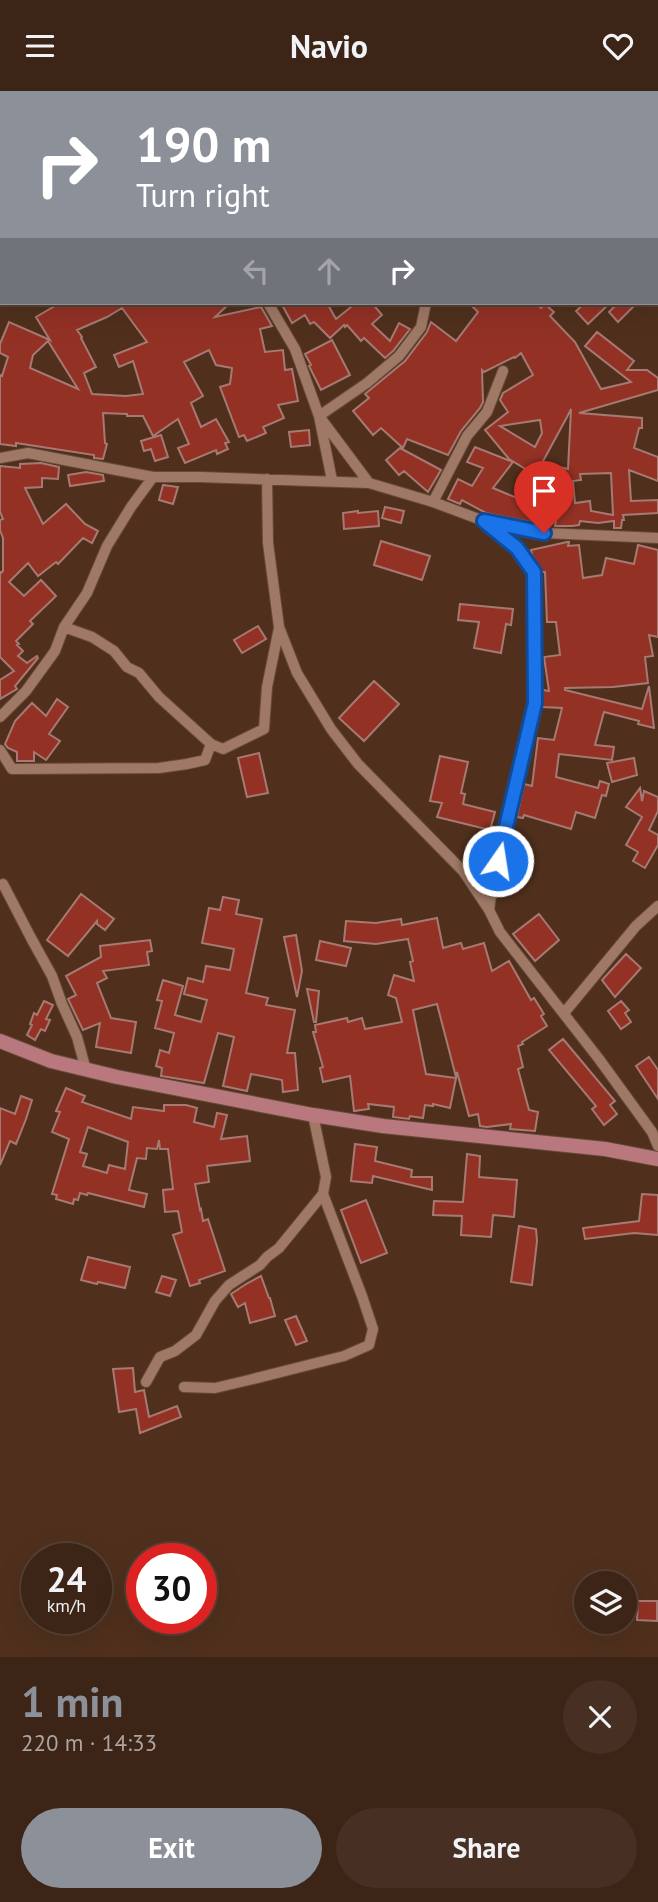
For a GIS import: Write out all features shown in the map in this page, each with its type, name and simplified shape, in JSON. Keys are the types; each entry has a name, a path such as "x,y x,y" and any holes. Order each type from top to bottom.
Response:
{"main road":[{"path":"0,1041 51,1061 86,1070 313,1115 383,1126 605,1149 658,1159"}],"street":[{"path":"269,305 295,349 319,416 332,480"},
{"path":"319,416 367,383 399,356 421,327 426,305"},
{"path":"433,502 467,436 487,412 503,370"},
{"path":"319,416 369,483"},
{"path":"0,458 28,453 153,477 369,483 484,521 544,533 658,538"},
{"path":"0,717 26,691 55,651 64,627 87,593 113,536 153,477"},
{"path":"267,479 268,543 279,627 297,673 331,729 358,764 463,871 500,932 652,1132 658,1146"},
{"path":"484,521 517,548 534,572 536,639 535,703 489,910"},
{"path":"64,627 92,637 114,651 127,667 139,673 159,697 211,744 223,749 264,729 267,687 279,627"},
{"path":"0,750 12,769 159,768 205,760 211,744"},
{"path":"3,884 52,976 77,1037 86,1070"},
{"path":"564,1013 636,926 658,906"},
{"path":"146,1382 160,1357 175,1351 196,1335 215,1301 229,1285 260,1265 279,1248 323,1194 326,1177 313,1115"},
{"path":"184,1387 215,1388 238,1383 344,1356 369,1345 373,1329 323,1194"}],"building":[{"path":"57,305 228,305 215,317 261,307 272,326 260,329 265,352 283,350 285,370 292,369 298,401 278,405 284,418 263,427 266,433 247,441 244,435 239,437 220,387 230,384 232,368 216,365 209,350 184,362 203,396 191,403 201,427 216,419 229,442 225,443 228,449 217,454 216,450 185,463 178,448 189,444 178,419 153,436 143,416 127,414 103,413 107,444 103,459 94,458 94,455 16,443 16,446 0,444 0,375 2,376 8,357 0,353 0,344 9,322 50,340 36,317","holes":["122,308 147,342 114,355 119,367 133,361 143,394 92,394 84,373 96,367 77,330","48,341 78,389 30,368 33,355"]},
{"path":"282,305 328,305 336,319 354,305 374,305 382,315 372,324 390,341 399,323 410,329 385,358 364,338 361,341 347,325 330,338 314,322 310,324 305,315 292,323"},
{"path":"471,305 537,305 541,308 546,305 554,312 550,316 575,342 601,389 631,382 585,346 597,332 634,361 627,370 647,370 658,378 658,390 579,413 642,418 642,428 639,428 634,448 658,457 658,481 629,470 631,501 658,500 658,513 623,515 621,528 614,528 614,521 580,521 579,525 555,526 556,521 535,518 535,523 486,513 462,500 460,504 448,499 458,479 472,486 483,468 467,462 475,447 513,462 493,488 536,506 527,470 509,459 485,430 508,412 500,400 503,393 533,375 521,353 484,372 482,370 483,402 461,431 448,455 407,439 403,448 381,428 373,435 353,411 369,398 365,394 405,361 427,332 431,322 456,341 478,312","holes":["571,409 568,469 542,463","540,420 542,433 535,447 500,426","611,473 613,515 591,511 590,501 575,503 573,481 581,480 580,474"]},
{"path":"583,305 608,305 588,324 576,311"},
{"path":"616,305 635,305 618,322 609,312"},
{"path":"332,340 350,375 321,390 305,354"},
{"path":"309,430 310,445 291,447 289,432"},
{"path":"161,435 168,457 155,461 151,449 144,451 141,441"},
{"path":"400,448 441,470 428,492 404,471 399,475 386,460"},
{"path":"41,463 59,467 58,479 42,478 42,487 25,488 43,524 66,504 85,524 98,531 92,543 83,538 58,564 56,562 38,576 28,563 9,582 24,596 41,580 56,596 30,621 33,624 16,641 23,651 18,656 27,663 37,656 38,658 15,686 17,689 0,699 0,680 14,671 0,657 0,572 3,571 3,538 0,520 3,519 0,512 0,466 20,468 20,464"},
{"path":"86,472 103,475 104,481 70,486 68,475"},
{"path":"163,485 178,487 173,504 159,500"},
{"path":"385,507 404,511 401,523 382,518"},
{"path":"378,511 379,526 344,529 343,513"},
{"path":"381,541 430,556 422,580 374,565"},
{"path":"569,542 568,546 579,545 583,578 602,575 606,558 634,564 638,545 658,550 658,637 649,635 653,656 645,657 648,683 565,688 642,709 649,686 654,728 604,712 595,745 614,747 612,760 559,754 556,777 598,788 600,781 609,784 606,796 602,795 595,818 576,812 571,829 524,815 523,818 517,817 524,784 532,786 538,738 554,740 562,708 542,707 543,690 549,691 544,657 560,655 556,622 547,622 545,572 542,572 531,550"},
{"path":"460,604 513,609 511,625 506,624 501,653 474,648 479,622 458,620"},
{"path":"258,626 266,639 242,653 234,640"},
{"path":"374,681 399,704 364,741 339,718"},
{"path":"57,699 68,707 49,734 60,741 46,760 34,752 34,761 17,761 17,752 5,744 15,721 32,703 46,716"},
{"path":"259,753 268,793 247,797 238,758"},
{"path":"440,756 468,762 461,793 465,794 463,804 495,812 490,830 437,817 442,803 430,801"},
{"path":"634,758 637,775 612,782 607,763"},
{"path":"640,788 642,801 644,791 658,797 658,811 649,830 658,835 658,845 645,868 633,861 638,852 626,845 642,817 626,807"},
{"path":"81,894 114,919 105,930 97,921 68,956 47,940"},
{"path":"223,897 239,900 236,914 262,919 246,993 268,998 266,1005 295,1010 287,1053 295,1053 298,1090 283,1092 282,1080 251,1074 247,1091 223,1086 234,1037 218,1033 204,1083 161,1076 162,1068 156,1066 160,1050 169,1053 174,1033 155,1028 162,1001 157,1000 163,980 183,986 175,1015 201,1022 207,1000 184,994 188,978 203,982 206,966 230,970 234,949 202,943 209,908 220,910"},
{"path":"539,914 559,940 535,961 513,934"},
{"path":"437,918 443,948 461,943 463,949 484,943 492,971 509,961 531,1000 534,998 544,1014 541,1016 547,1026 518,1046 523,1067 518,1069 529,1110 538,1112 535,1131 510,1129 511,1124 480,1126 478,1114 469,1116 437,1004 413,1010 426,1074 456,1078 450,1108 425,1105 423,1118 410,1116 409,1119 393,1117 394,1107 368,1104 369,1109 354,1111 350,1076 323,1082 320,1068 323,1067 313,1032 316,1032 315,1025 347,1018 348,1022 362,1018 365,1029 402,1022 396,998 388,995 394,975 414,981 408,939 376,944 344,941 346,921 376,923 401,919 402,925"},
{"path":"296,935 302,971 297,997 284,937"},
{"path":"150,940 152,951 147,952 149,965 103,971 107,978 97,983 111,1018 136,1022 131,1053 96,1047 100,1023 83,1030 68,999 76,995 66,976 101,957 100,946"},
{"path":"320,941 351,948 346,966 316,960"},
{"path":"626,954 641,968 615,997 602,980"},
{"path":"307,989 319,991 316,1022 314,1022"},
{"path":"44,1001 53,1005 46,1019 50,1020 45,1031 41,1029 35,1040 27,1035 34,1013 37,1015"},
{"path":"621,1001 629,1010 625,1013 631,1022 621,1029 608,1011"},
{"path":"563,1039 615,1101 610,1105 617,1114 604,1125 592,1109 596,1106 549,1050"},
{"path":"649,1057 658,1070 658,1099 636,1066"},
{"path":"66,1088 85,1096 82,1102 131,1119 133,1107 164,1111 164,1105 197,1108 194,1122 214,1127 217,1113 227,1115 221,1139 247,1136 250,1161 207,1166 209,1182 195,1184 203,1221 208,1219 225,1271 190,1286 173,1235 182,1232 178,1211 165,1212 163,1190 173,1189 168,1149 160,1149 159,1140 157,1149 147,1148 146,1159 137,1158 129,1190 147,1194 144,1207 88,1193 80,1193 73,1204 56,1199 57,1195 52,1194 69,1139 52,1132 60,1112 56,1111","holes":["88,1127 128,1142 125,1169 109,1165 107,1173 83,1166 87,1154 80,1152"]},
{"path":"21,1096 32,1100 16,1144 10,1141 0,1165 0,1108 15,1114"},
{"path":"355,1144 377,1147 375,1161 412,1170 411,1177 432,1177 432,1190 373,1176 372,1183 351,1181"},
{"path":"467,1154 480,1156 479,1177 517,1180 514,1217 493,1215 491,1237 461,1235 462,1216 433,1215 434,1201 463,1202"},
{"path":"642,1194 658,1195 658,1235 634,1233 585,1239 583,1228 639,1221"},
{"path":"366,1200 387,1253 361,1263 341,1210"},
{"path":"519,1226 536,1229 532,1285 511,1282"},
{"path":"88,1257 130,1267 125,1288 81,1280"},
{"path":"162,1276 176,1280 170,1296 156,1292"},
{"path":"261,1276 275,1316 250,1323 245,1303 238,1307 231,1294"},
{"path":"296,1316 307,1341 296,1345 285,1320"},
{"path":"133,1368 135,1392 144,1390 149,1417 177,1406 181,1417 140,1433 136,1409 119,1412 113,1369"},
{"path":"638,1601 657,1601 657,1621 637,1620"}],"route":[{"path":"498,861 535,703 534,572 517,548 484,521 544,533"}]}
